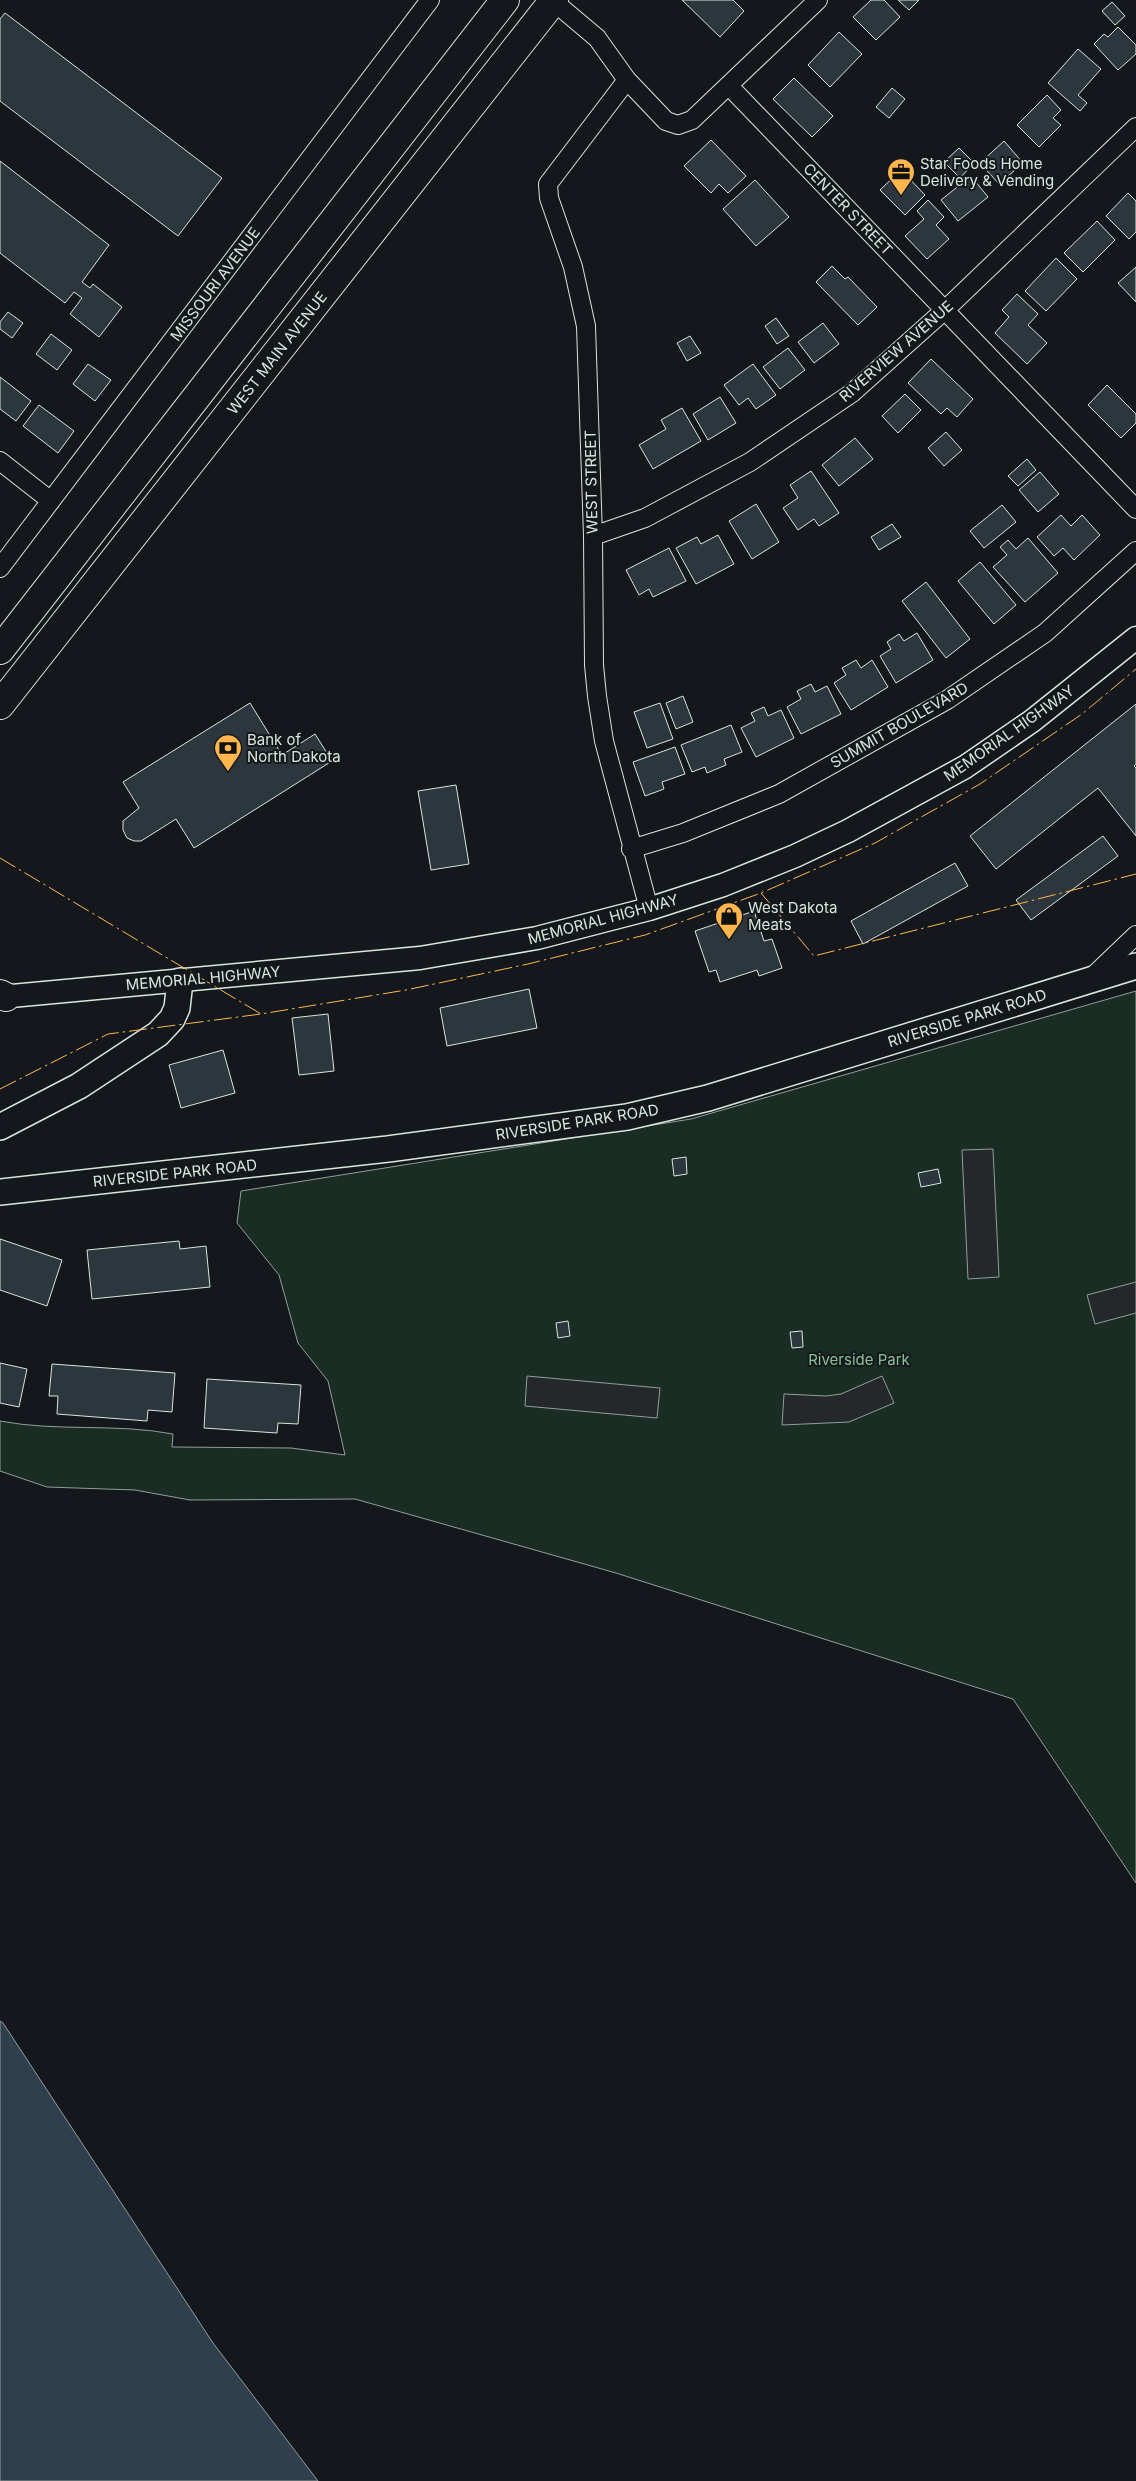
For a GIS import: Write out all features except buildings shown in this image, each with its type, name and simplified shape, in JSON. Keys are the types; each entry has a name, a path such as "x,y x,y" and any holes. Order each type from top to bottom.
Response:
{"main road":[{"path":"0,650 505,0"},
{"name":"WEST MAIN AVENUE","path":"0,705 553,0"},
{"name":"RIVERSIDE PARK ROAD","path":"0,1192 388,1149 627,1117 708,1098 1136,966"},
{"path":"0,1127 79,1086 158,1034 172,1019 177,1008 180,981"}],"street":[{"name":"MISSOURI AVENUE","path":"0,568 430,0"},
{"path":"553,0 597,38 627,80 666,122 678,125 692,120 818,0"},
{"name":"WEST STREET","path":"627,80 548,184 549,198 576,275 586,326 593,536 594,665 597,696 604,741 631,849 649,909"},
{"name":"CENTER STREET","path":"729,86 946,309 1136,509"},
{"name":"RIVERVIEW AVENUE","path":"593,536 645,518 750,462 852,393 946,309 1136,127"},
{"path":"0,462 51,501"},
{"name":"SUMMIT BOULEVARD","path":"631,849 684,834 779,794 947,700 1045,634 1136,551"},
{"name":"MEMORIAL HIGHWAY","path":"2,996 420,958 537,938 649,909 723,885 795,856 848,831 965,767 1032,721 1136,638"},
{"path":"1088,980 1136,935"}],"green space":[{"name":"Riverside Park","path":"1136,991 1136,1883 1013,1699 616,1573 355,1499 190,1500 135,1490 47,1487 0,1471 0,1421 43,1426 130,1429 173,1434 172,1447 291,1448 345,1455 328,1381 298,1343 279,1275 237,1223 241,1191 691,1119"}],"shaded area":[{"path":"993,1149 999,1277 968,1279 962,1150"},
{"path":"1136,1282 1136,1313 1095,1324 1087,1295"},
{"path":"527,1376 660,1388 657,1418 525,1406"},
{"path":"882,1376 894,1403 849,1422 782,1425 784,1394 826,1396 841,1394"}],"water":[{"path":"0,2021 213,2343 318,2481 0,2481"}],"power":[{"path":"0,1089 108,1034 261,1014 406,990 528,964 645,935 761,893 875,843 980,784 1082,714 1136,669"},
{"path":"0,858 261,1014"},
{"path":"761,893 814,956 1136,874"}],"place":[{"name":"Star Foods Home Delivery & Vending","path":"901,196"},
{"name":"Bank of North Dakota","path":"228,772"},
{"name":"West Dakota Meats","path":"729,940"}]}
